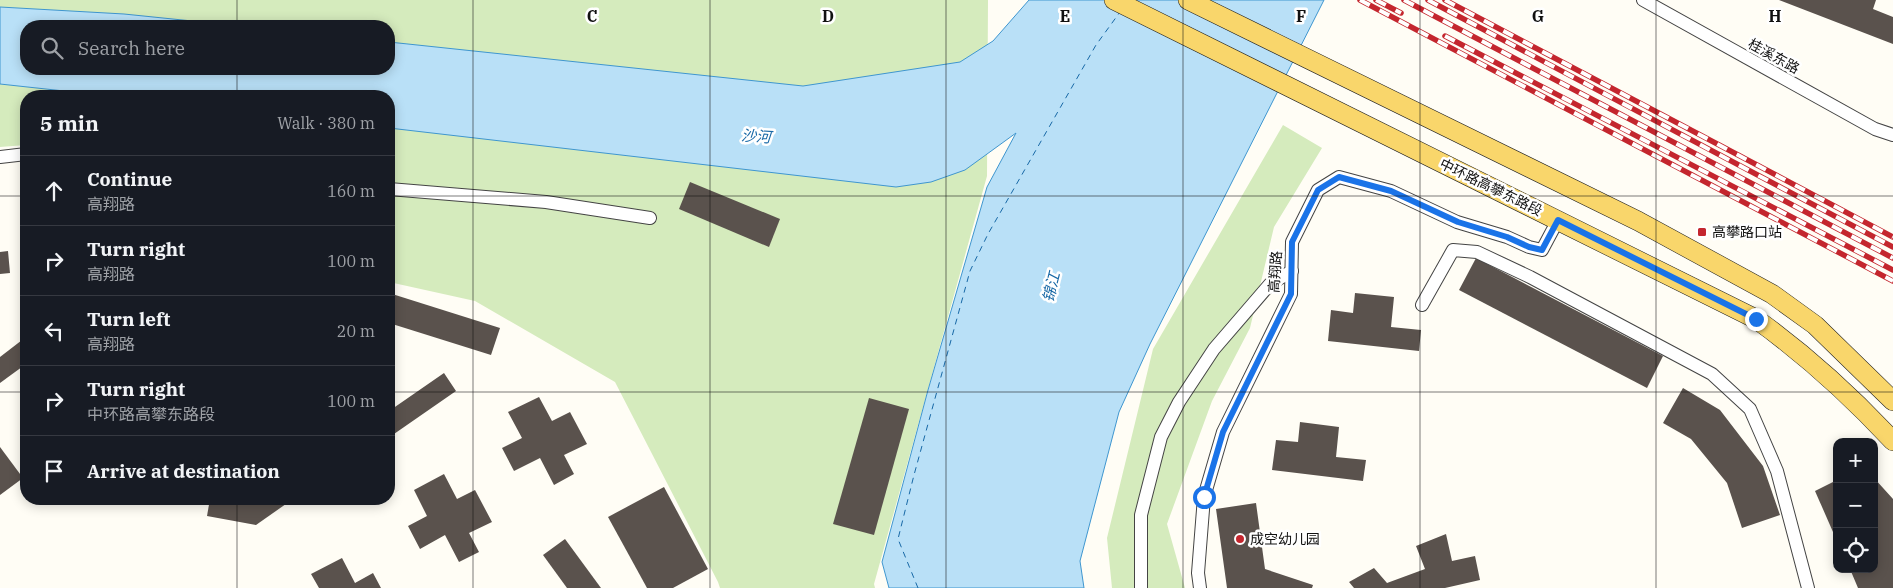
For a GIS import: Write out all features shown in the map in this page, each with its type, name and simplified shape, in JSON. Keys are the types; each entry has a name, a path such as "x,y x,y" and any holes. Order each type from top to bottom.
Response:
{"main road":[{"name":"中环路高攀东路段","path":"1114,0 1756,319 1797,349 1863,409 1893,440"},
{"path":"1188,0 1638,221 1772,294 1815,325 1893,401"}],"street":[{"name":"桂溪东路","path":"1642,0 1876,129 1893,135"},
{"path":"0,157 20,155"},
{"name":"高翔路","path":"1200,588 1198,573 1204,497 1209,478 1223,432 1291,294 1292,242 1318,190 1339,177 1391,191 1458,222 1542,250 1558,220"},
{"path":"395,190 546,202 650,218"},
{"path":"1422,305 1453,250 1476,252 1530,277 1712,374 1750,409 1777,471 1808,588"},
{"path":"1141,588 1141,515 1161,438 1179,402 1214,349 1270,284 1292,271"}],"green space":[{"path":"0,0 988,0 987,176 874,584 875,588 720,588 615,382 475,301 395,283 395,90 20,90 20,145 0,147"},
{"path":"1283,125 1322,148 1274,227 1250,328 1212,401 1167,524 1185,588 1112,588 1107,538 1153,349"}],"water":[{"path":"1029,0 1324,0 1150,344 1119,412 1080,561 1084,588 889,588 882,562 928,390 987,187 1016,133 965,170 931,182 896,187 395,129 395,90 55,90 0,84 0,7 124,14 182,20 20,20 20,75 395,75 395,43 803,86 960,62 993,41"}],"building":[{"path":"1779,0 1876,0 1873,9 1893,17 1893,44"},
{"path":"690,182 780,219 769,247 679,209"},
{"path":"8,251 10,273 0,274 0,252"},
{"path":"1476,258 1663,356 1647,388 1459,290"},
{"path":"1355,293 1394,297 1391,327 1421,330 1419,351 1328,341 1331,310 1353,313"},
{"path":"395,295 500,328 491,355 395,325"},
{"path":"20,342 20,368 0,383 0,357"},
{"path":"444,373 456,391 395,433 395,407"},
{"path":"1683,388 1720,410 1763,466 1780,515 1742,528 1727,483 1691,439 1663,423"},
{"path":"539,397 552,421 570,412 587,444 564,455 574,474 554,485 540,458 514,471 502,448 522,438 508,412"},
{"path":"869,398 909,409 874,535 833,524"},
{"path":"1300,422 1339,427 1336,457 1366,460 1363,481 1272,470 1276,440 1298,442"},
{"path":"0,447 20,474 20,480 0,495"},
{"path":"444,474 457,499 475,490 492,522 469,533 479,552 459,562 445,535 420,549 408,526 427,516 414,490"},
{"path":"1833,482 1833,532 1815,491"},
{"path":"1878,482 1893,499 1893,588 1858,588 1852,573 1878,573"},
{"path":"664,487 708,569 673,588 647,588 608,517"},
{"name":"成空幼儿园","path":"1256,503 1265,569 1313,585 1312,588 1227,588 1216,509"},
{"path":"209,505 284,505 256,525 207,516"},
{"path":"1446,534 1452,561 1475,556 1480,580 1445,588 1354,588 1349,582 1374,568 1387,583 1425,569 1416,546"},
{"path":"565,539 601,588 567,588 543,555"},
{"path":"342,558 355,583 373,573 381,588 319,588 311,574"}],"ferry route":[{"path":"918,588 898,539 970,271 988,234 1096,45 1120,12"}],"railway":[{"path":"1360,0 1893,281"},
{"path":"1376,0 1401,13"},
{"path":"1404,0 1893,258"},
{"path":"1428,0 1893,247"},
{"path":"1445,0 1893,237"},
{"path":"1445,36 1893,270"}],"place":[{"name":"高攀路口站","path":"1702,232"},
{"name":"成空幼儿园","path":"1240,539"}],"route":[{"path":"1204,497 1223,432 1273,334 1291,294 1292,242 1318,190 1339,177 1391,191 1458,222 1478,227 1529,247 1542,250 1558,220 1756,319"}],"water label":[{"name":"沙河","path":"756,136"},
{"name":"锦江","path":"1051,287"}]}
